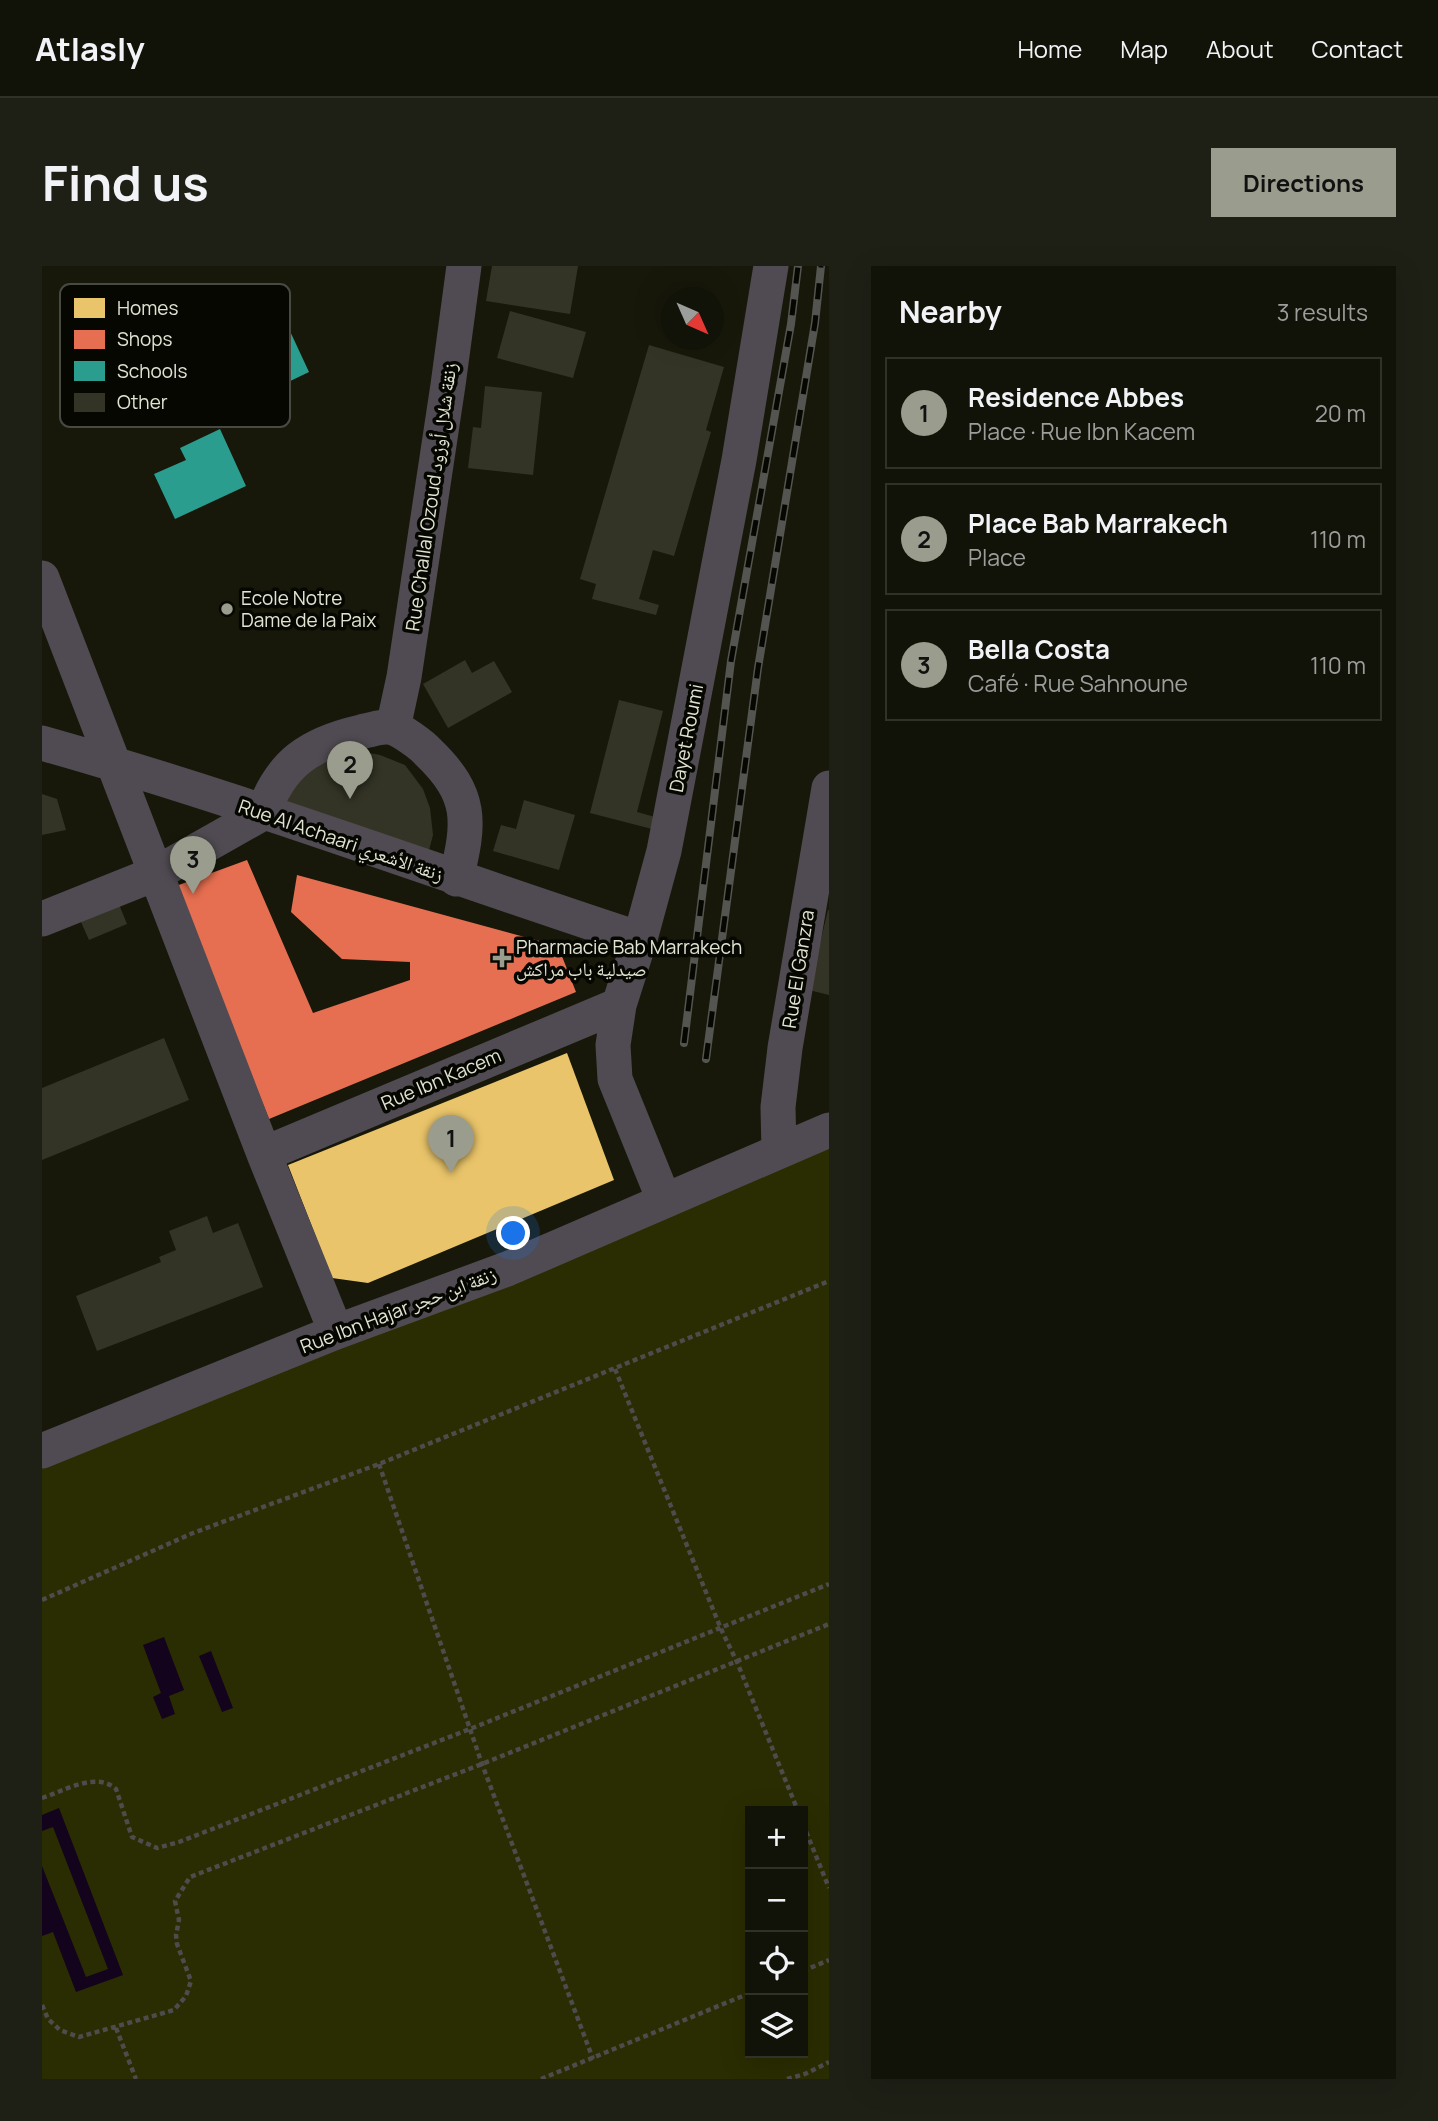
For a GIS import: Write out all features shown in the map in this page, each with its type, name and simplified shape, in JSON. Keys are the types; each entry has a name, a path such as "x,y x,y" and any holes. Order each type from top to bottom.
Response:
{"street":[{"name":"Rue Challal Ozoud زنقة شلال أوزود","path":"393,727 414,614 464,266"},
{"name":"Dayet Roumi","path":"664,1200 615,1079 613,1045 619,1004 664,852 742,446 771,266"},
{"path":"42,578 264,1154 336,1332"},
{"path":"42,919 157,873 263,813 272,789 284,772 302,755 344,736 370,729 393,727 423,747 443,766 457,787 464,808 466,838 456,879"},
{"name":"Rue Al Achaari زنقة الأشعري","path":"42,743 114,764 640,939"},
{"name":"Rue El Ganzra","path":"779,1151 778,1107 785,1048 829,788"},
{"name":"Rue Ibn Kacem","path":"264,1154 619,1004"},
{"name":"Rue Ibn Hajar زنقة ابن حجر","path":"42,1451 336,1332 507,1269 829,1130"}],"path":[{"path":"42,1601 193,1533 379,1464 829,1281"},
{"path":"615,1369 720,1629 737,1662 796,1806"},
{"path":"379,1464 482,1765 593,2059"},
{"path":"42,1798 87,1782 110,1784 116,1789 132,1837 157,1848 179,1842 470,1729 829,1584"},
{"path":"42,2005 54,2025 79,2037 174,2010 187,1996 191,1981 177,1944 179,1920 175,1901 190,1877 482,1765 829,1625"},
{"path":"808,1836 829,1888"},
{"path":"808,1969 829,1960"},
{"path":"541,2079 745,1995"},
{"path":"116,2028 136,2079"},
{"path":"787,2079 806,2074 829,2062"}],"green space":[{"path":"829,1147 829,2079 42,2079 42,1458"}],"shaded area":[{"path":"164,1637 184,1690 169,1696 175,1714 162,1719 153,1697 161,1693 143,1645"},
{"path":"211,1651 233,1708 222,1712 199,1656"},
{"path":"59,1808 123,1975 76,1992 53,1932 42,1936 42,1866 86,1977 108,1969 53,1827 42,1831 42,1815"}],"building: Homes":[{"path":"567,1053 614,1180 368,1283 332,1278 288,1165"}],"building: Shops":[{"path":"247,860 313,1013 410,980 410,962 342,959 291,912 297,875 558,946 576,992 269,1119 176,886"}],"building: Schools":[{"path":"290,331 309,372 290,381"},
{"path":"220,429 246,486 175,519 154,474 186,460 180,448"}],"building: Other":[{"path":"492,266 578,266 570,314 486,301"},
{"path":"510,311 586,332 573,378 497,358"},
{"path":"649,345 724,367 706,430 711,432 674,556 653,550 639,599 659,605 656,615 592,599 596,584 580,579"},
{"path":"485,386 542,392 533,475 468,468 473,427 481,428"},
{"path":"465,660 472,673 494,661 512,692 448,728 423,684"},
{"path":"619,700 663,711 637,812 655,817 652,829 590,813"},
{"path":"345,748 380,755 405,765 423,789 430,808 433,835 427,858 270,814 306,757"},
{"path":"42,794 57,799 66,830 42,835"},
{"path":"524,800 575,815 559,870 493,851 501,825 516,829"},
{"path":"116,897 127,924 89,940 77,913"},
{"path":"829,910 829,995 809,990"},
{"path":"164,1038 189,1100 42,1160 42,1088"},
{"path":"207,1216 213,1233 238,1223 263,1287 97,1351 76,1296 161,1262 159,1257 176,1250 169,1231"}],"railway":[{"path":"684,1043 731,661 791,324 798,266"},
{"path":"706,1059 758,668 815,323 821,266"}],"place":[{"name":"Ecole Notre Dame de la Paix","path":"227,609"},
{"name":"Place Bab Marrakech","path":"350,799"},
{"name":"Bella Costa","path":"193,894"},
{"name":"Pharmacie Bab Marrakech صيدلية باب مراكش","path":"502,958"},
{"name":"Residence Abbes","path":"451,1173"}]}
